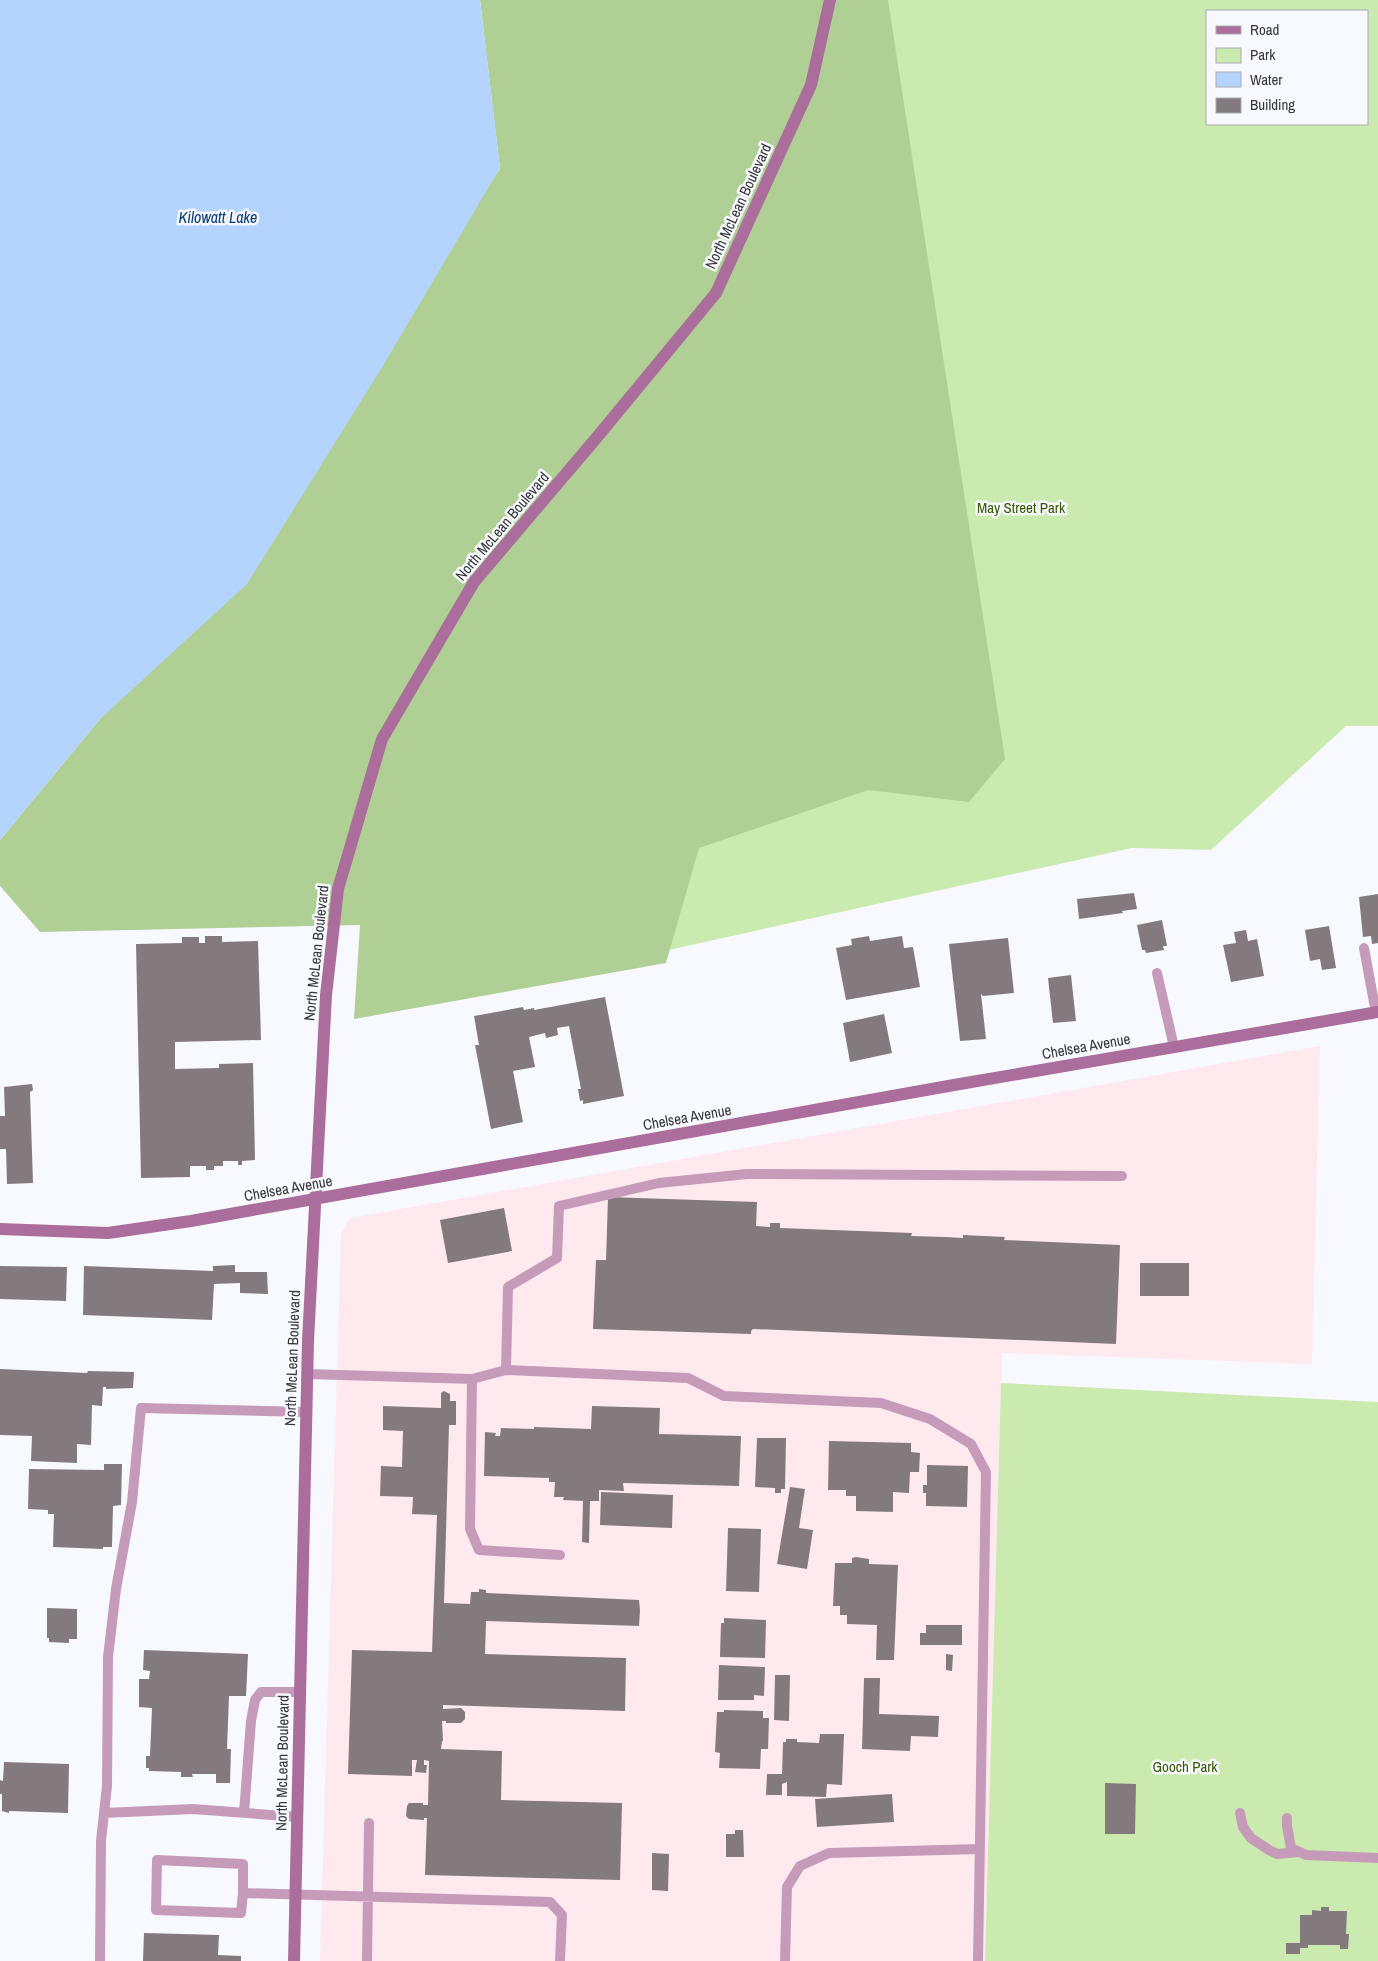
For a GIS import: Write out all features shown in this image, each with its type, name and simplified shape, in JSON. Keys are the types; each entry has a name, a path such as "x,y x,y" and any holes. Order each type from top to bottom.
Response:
{"main road":[{"name":"North McLean Boulevard","path":"294,1961 307,1374 326,995 338,889 382,739 474,582 716,293 811,85 830,0"},
{"name":"Chelsea Avenue","path":"0,1229 108,1233 191,1221 1377,1012"}],"lane":[{"path":"1364,948 1377,1012"},
{"path":"1158,973 1174,1048"},
{"path":"506,1370 508,1287 557,1258 559,1206 659,1183 747,1174 1122,1176"},
{"path":"307,1374 472,1379 506,1370 688,1378 724,1396 881,1403 930,1419 971,1444 986,1472 978,1961"},
{"path":"472,1379 470,1529 479,1550 560,1555"},
{"path":"100,1961 101,1841 107,1786 108,1657 116,1589 132,1502 141,1408 306,1412"},
{"path":"244,1813 251,1721 255,1700 261,1692 300,1692"},
{"path":"104,1813 193,1809 297,1817"},
{"path":"1240,1814 1243,1827 1251,1838 1269,1850 1277,1854 1300,1852"},
{"path":"1287,1818 1291,1848 1306,1856 1378,1858"},
{"path":"367,1961 369,1824"},
{"path":"785,1961 787,1887 800,1866 829,1853 980,1849"},
{"path":"157,1860 243,1864 243,1893 241,1913 156,1910 157,1860"},
{"path":"243,1893 550,1902 562,1915 560,1961"}],"shaded area":[{"path":"1320,1046 1312,1364 1002,1353 985,1961 320,1961 341,1234 350,1218"}],"green space":[{"path":"480,0 888,0 1005,759 969,802 868,790 699,848 666,963 354,1019 360,925 40,932 0,886 0,840 100,719 500,169"},
{"name":"May Street Park","path":"859,0 1378,0 1378,726 1346,726 1211,850 1132,848 354,1019"},
{"name":"Gooch Park","path":"1001,1383 1378,1402 1378,1961 985,1961"}],"water":[{"name":"Kilowatt Lake","path":"0,0 480,0 500,168 381,369 247,584 100,719 0,840"}],"building":[{"path":"1134,893 1137,909 1122,911 1123,913 1079,919 1077,899"},
{"path":"1378,894 1378,943 1372,944 1371,936 1363,937 1359,897"},
{"path":"1162,920 1167,946 1163,946 1164,950 1146,953 1145,950 1142,950 1137,925"},
{"path":"1329,926 1336,968 1322,970 1320,959 1310,961 1305,930"},
{"path":"1246,930 1248,941 1257,939 1264,976 1231,982 1223,945 1236,943 1234,932"},
{"path":"205,936 222,936 222,942 258,941 261,1040 175,1042 175,1069 219,1068 219,1064 253,1063 255,1160 242,1161 242,1165 238,1165 238,1161 223,1161 223,1166 214,1166 214,1170 206,1170 206,1166 190,1166 190,1177 141,1178 136,944 182,943 182,937 199,937 199,943 205,943"},
{"path":"869,936 870,941 902,936 904,948 913,947 920,987 846,1000 836,948 852,945 851,939"},
{"path":"1008,938 1014,993 983,996 981,994 986,1039 960,1041 949,944"},
{"path":"1071,975 1076,1021 1053,1023 1048,978"},
{"path":"605,997 624,1096 583,1104 583,1100 580,1101 578,1089 581,1089 569,1026 557,1028 558,1035 546,1038 545,1033 529,1037 535,1067 513,1071 523,1122 491,1129 475,1045 479,1045 474,1016 523,1007 524,1010 534,1008 534,1010"},
{"path":"884,1014 892,1053 850,1062 843,1023"},
{"path":"32,1084 33,1090 30,1092 33,1183 7,1184 6,1149 0,1149 0,1116 5,1116 4,1087"},
{"path":"608,1197 757,1202 756,1226 770,1227 770,1223 780,1223 780,1228 912,1233 911,1236 963,1238 963,1235 1005,1237 1004,1240 1120,1245 1116,1344 753,1329 751,1334 593,1329 596,1260 606,1260"},
{"path":"504,1208 512,1251 448,1263 440,1220"},
{"path":"1140,1263 1189,1263 1189,1296 1140,1296"},
{"path":"235,1265 235,1272 267,1272 268,1294 240,1293 240,1283 214,1284 212,1320 83,1315 84,1266 213,1271 213,1266"},
{"path":"0,1266 67,1267 66,1301 0,1299"},
{"path":"0,1369 87,1373 88,1371 134,1372 133,1388 106,1389 106,1387 103,1387 102,1406 92,1405 91,1445 77,1444 77,1463 31,1461 32,1436 0,1435"},
{"path":"444,1391 450,1394 450,1401 456,1401 456,1425 449,1425 444,1603 470,1604 471,1592 479,1592 479,1589 486,1590 486,1593 639,1600 640,1610 639,1626 486,1621 485,1654 626,1658 625,1711 443,1705 443,1709 461,1708 465,1712 465,1719 461,1723 446,1723 446,1721 442,1721 443,1741 441,1749 502,1751 501,1800 622,1803 620,1880 425,1875 427,1818 424,1818 424,1820 409,1819 406,1816 409,1803 428,1805 429,1761 424,1760 424,1765 427,1765 426,1773 415,1772 417,1760 412,1760 412,1776 348,1774 352,1650 432,1652 437,1515 412,1514 413,1497 380,1496 381,1466 402,1467 403,1431 383,1430 383,1406 441,1408 441,1393"},
{"path":"592,1406 660,1408 659,1434 741,1436 739,1486 623,1483 624,1491 599,1490 599,1501 590,1501 589,1543 582,1542 583,1501 563,1500 564,1497 554,1497 555,1482 549,1482 549,1478 484,1476 485,1432 496,1433 495,1436 500,1436 501,1428 591,1429"},
{"path":"757,1438 786,1438 785,1489 781,1489 781,1493 775,1493 775,1488 755,1487"},
{"path":"829,1441 911,1443 911,1452 920,1453 919,1472 910,1472 909,1493 893,1492 893,1512 856,1511 856,1496 846,1496 846,1490 828,1490"},
{"path":"104,1464 122,1464 121,1505 113,1506 112,1547 103,1547 103,1549 53,1547 54,1514 48,1514 48,1510 28,1509 29,1469 104,1470"},
{"path":"927,1465 968,1466 967,1507 926,1506 926,1493 923,1493 923,1485 927,1485"},
{"path":"790,1487 805,1489 799,1528 813,1530 807,1569 777,1564"},
{"path":"601,1492 673,1495 672,1528 600,1525"},
{"path":"728,1528 761,1529 759,1592 726,1591"},
{"path":"852,1558 869,1559 869,1564 898,1565 894,1660 876,1660 877,1625 847,1624 847,1615 840,1615 840,1606 833,1606 835,1563 852,1563"},
{"path":"47,1608 77,1609 77,1639 69,1639 69,1643 49,1642 49,1638 47,1638"},
{"path":"724,1618 766,1620 765,1658 720,1657 721,1623 724,1623"},
{"path":"926,1625 962,1625 962,1645 920,1645 920,1633 926,1633"},
{"path":"144,1650 248,1654 246,1696 229,1696 227,1749 231,1749 230,1783 216,1783 216,1774 192,1774 193,1777 181,1777 181,1772 149,1771 149,1768 146,1768 146,1756 150,1756 152,1708 139,1707 139,1679 149,1679 150,1671 143,1670"},
{"path":"946,1654 953,1655 952,1671 946,1670"},
{"path":"719,1665 765,1667 764,1696 754,1695 754,1700 718,1700"},
{"path":"775,1675 790,1675 789,1721 774,1720"},
{"path":"864,1678 880,1678 879,1714 939,1716 938,1737 911,1736 910,1751 862,1749"},
{"path":"724,1710 763,1711 763,1718 769,1718 768,1749 761,1749 760,1769 719,1768 720,1753 715,1752 717,1712 724,1712"},
{"path":"820,1734 844,1734 842,1785 827,1784 826,1797 787,1796 787,1782 782,1784 782,1795 766,1795 767,1774 782,1774 783,1742 786,1742 786,1739 797,1739 797,1742 819,1743"},
{"path":"4,1762 69,1764 68,1813 9,1811 9,1813 2,1811 0,1780 3,1781"},
{"path":"1105,1783 1136,1784 1135,1834 1105,1834"},
{"path":"892,1794 894,1822 817,1827 815,1799"},
{"path":"735,1830 743,1830 744,1857 726,1857 726,1834 735,1834"},
{"path":"652,1853 669,1854 668,1891 652,1890"},
{"path":"1321,1907 1329,1907 1329,1911 1347,1911 1346,1934 1349,1934 1348,1949 1340,1949 1340,1945 1308,1945 1308,1948 1300,1948 1300,1954 1286,1954 1286,1943 1300,1943 1300,1915 1312,1915 1312,1910 1321,1911"},
{"path":"144,1933 219,1935 218,1955 241,1956 241,1961 143,1961"}]}
